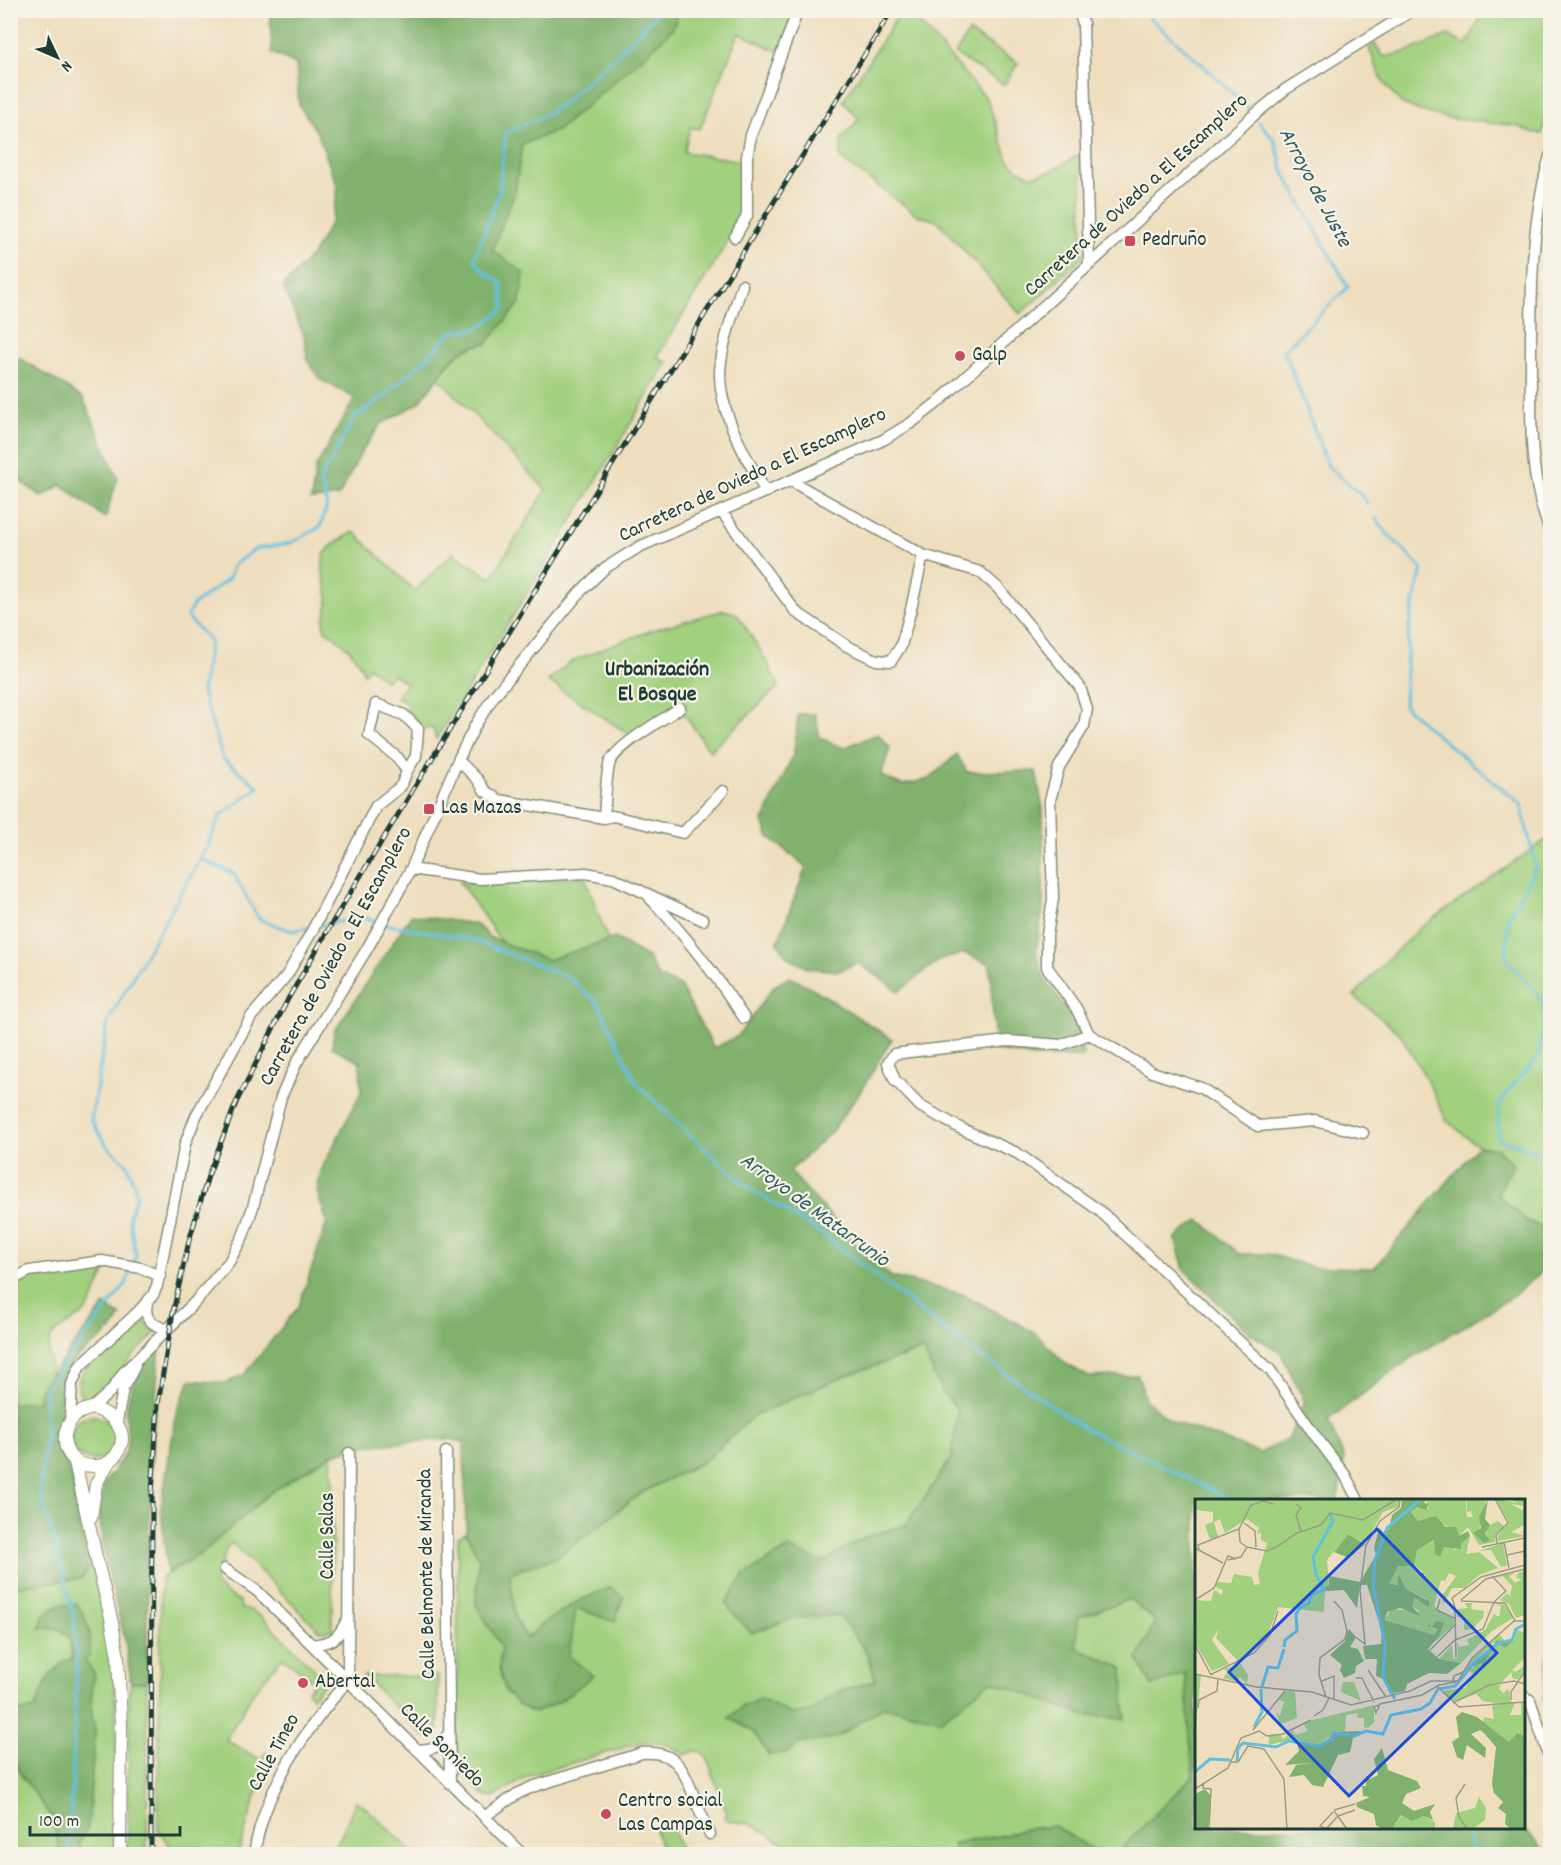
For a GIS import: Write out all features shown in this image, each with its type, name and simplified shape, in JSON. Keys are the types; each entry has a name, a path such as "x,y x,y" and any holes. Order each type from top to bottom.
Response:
{"main road":[{"path":"90,1530 91,1508 96,1484 118,1453 121,1434 117,1422 101,1410 90,1409 77,1415 66,1429 64,1439 69,1455 75,1462 87,1467 110,1462"},
{"path":"75,1462 114,1630 118,1657 121,1716 120,1854"}],"street":[{"path":"735,237 747,216 747,157 751,135 798,10"},
{"path":"1078,10 1083,23 1089,264"},
{"name":"Carretera de Oviedo a El Escamplero","path":"90,1409 111,1391 123,1373 168,1330 229,1262 243,1236 253,1207 281,1097 297,1062 378,929 411,869 476,724 494,696 580,592 604,568 639,547 791,482 883,440 911,423 937,403 1244,123 1286,89 1413,10"},
{"path":"1551,156 1537,213 1533,252 1531,403 1533,463 1542,505 1551,531"},
{"path":"742,285 721,361 720,378 723,396 740,449 766,492"},
{"path":"791,482 922,555 980,572 998,588 1080,687 1087,709 1084,726 1059,767 1050,800 1053,899 1047,935 1047,967 1076,1008 1089,1034 1152,1072 1201,1088 1257,1126 1315,1121 1363,1133"},
{"path":"721,511 796,612 847,646 876,660 891,661 901,646 922,555"},
{"path":"70,1422 72,1384 80,1366 153,1295 160,1276 185,1144 196,1116 251,1017 287,975 312,932 376,806 401,786 416,756 418,729 404,715 376,704 369,735 398,758 407,771"},
{"path":"604,818 610,763 629,742 680,708"},
{"path":"458,760 478,780 485,791 499,800 604,818 613,816 682,833 723,791"},
{"path":"411,869 480,879 586,873 614,878 703,920"},
{"path":"646,893 682,932 744,1018"},
{"path":"1089,1034 1061,1046 1008,1041 894,1054 888,1063 895,1080 920,1106 963,1129 1017,1153 1107,1218 1270,1370 1345,1474 1358,1499"},
{"path":"10,1281 29,1271 102,1262 141,1268 160,1276"},
{"path":"147,1303 146,1316 149,1321 168,1330"},
{"name":"Carretera de Oviedo a El Escamplero","path":"117,1422 123,1389 137,1360"},
{"path":"72,1384 78,1398 90,1409"},
{"name":"Calle Belmonte de Miranda","path":"446,1452 450,1783"},
{"name":"Calle Salas","path":"348,1680 349,1453"},
{"name":"Calle Somiedo","path":"225,1569 257,1591 522,1854"},
{"path":"312,1645 332,1641 340,1634 348,1619"},
{"name":"Calle Tineo","path":"254,1854 274,1789 290,1758 309,1728 348,1680"},
{"path":"1525,1697 1530,1700 1551,1759"},
{"path":"417,1750 440,1746 449,1733"},
{"path":"484,1817 532,1787 642,1753 659,1752 671,1758 682,1768 710,1834"}],"green space":[{"path":"270,11 679,11 672,29 650,51 558,130 522,144 515,191 492,250 524,273 520,303 487,343 468,347 451,360 419,403 381,424 362,451 339,496 311,500 316,467 355,398 321,380 308,362 304,336 283,287 312,255 332,220 338,188 317,132 299,105 296,64 272,53"},
{"path":"679,11 794,11 779,52 739,33 700,129 690,128 684,152 742,161 742,218 657,357 667,363 436,739 433,728 422,729 416,719 405,710 408,703 397,697 406,683 393,674 386,681 369,667 364,673 347,648 324,629 328,601 323,568 325,554 333,545 354,532 415,591 453,553 491,578 546,490 438,377 459,354 487,343 492,250 515,191 522,144 558,130 650,51 672,29"},
{"path":"901,11 909,11 987,99 1008,160 1019,170 1031,176 1049,172 1081,154 1083,257 1020,314 938,221 919,216 840,158 841,140 859,119 843,101"},
{"path":"1474,11 1550,11 1550,109 1542,134 1527,131 1518,126 1448,118 1420,111 1401,103 1382,81 1369,48 1375,44 1384,57 1406,52 1448,35 1466,45 1480,19"},
{"path":"969,32 1018,63 1004,85 955,54"},
{"path":"1550,294 1550,463 1547,435"},
{"path":"11,355 23,360 83,398 118,478 105,518 61,485 42,497 11,474"},
{"path":"724,610 737,614 762,653 779,686 710,751 680,708 635,738 548,681 569,663 611,645 656,629"},
{"path":"798,714 815,714 820,738 843,748 878,734 890,748 881,776 902,785 929,779 957,754 967,772 1036,771 1043,810 1043,908 1036,951 1044,978 1080,1028 1083,1057 1034,1057 995,1050 990,964 964,953 938,961 899,991 858,963 838,971 807,968 786,956 778,942 806,867 768,836 763,821 794,753"},
{"path":"1550,837 1550,1231 1527,1221 1496,1194 1498,1149 1478,1146 1447,1121 1401,1035 1354,996 1420,928"},
{"path":"585,877 608,940 548,960 502,943 459,881 507,883"},
{"path":"411,915 476,924 491,938 548,960 615,938 648,957 658,977 680,986 714,1048 738,1036 774,986 790,977 814,989 892,1039 860,1092 832,1131 790,1171 869,1259 892,1277 963,1294 1034,1332 1066,1364 1089,1377 1138,1375 1145,1399 1171,1421 1260,1453 1288,1439 1305,1402 1280,1352 1248,1332 1184,1269 1175,1238 1199,1220 1240,1254 1268,1254 1314,1267 1374,1268 1478,1146 1498,1149 1513,1165 1497,1194 1527,1221 1550,1231 1550,1265 1509,1299 1410,1359 1328,1420 1344,1458 1338,1499 1195,1499 1195,1829 1524,1829 1544,1849 1546,1854 1116,1854 1193,1776 1185,1673 1152,1686 1138,1659 1155,1621 1130,1599 1078,1617 1076,1647 1123,1668 1125,1719 1087,1716 991,1681 941,1720 884,1706 837,1737 798,1744 790,1752 769,1755 753,1731 729,1718 742,1707 760,1699 792,1714 813,1710 836,1693 876,1680 867,1653 839,1615 791,1619 751,1633 725,1604 744,1575 789,1548 823,1562 863,1538 906,1525 951,1459 958,1410 942,1392 923,1350 844,1376 752,1417 704,1461 641,1493 559,1556 510,1573 515,1618 527,1638 545,1622 578,1601 611,1587 623,1597 615,1622 576,1608 569,1656 593,1676 560,1701 534,1713 520,1706 506,1692 499,1670 501,1647 476,1604 479,1558 466,1533 464,1442 450,1439 360,1446 331,1455 271,1492 202,1553 167,1573 161,1507 176,1414 190,1380 226,1383 244,1375 299,1306 327,1222 317,1191 322,1168 361,1092 360,1062 332,1047 334,1032"},
{"path":"107,1267 90,1306 82,1315 53,1334 49,1342 50,1376 39,1390 37,1403 30,1401 11,1405 11,1284 34,1274"},
{"path":"105,1305 121,1316 112,1330 74,1360 68,1371 61,1427 57,1439 73,1482 77,1517 88,1569 82,1578 12,1587 11,1405 30,1401 37,1403 39,1390"},
{"path":"141,1317 149,1327 157,1331 101,1394 91,1401 85,1400 78,1387 83,1372"},
{"path":"159,1345 149,1515 147,1682 131,1683 125,1640 105,1559 98,1510 104,1484 126,1452 128,1440 126,1413 130,1393 139,1371 149,1355"},
{"path":"923,1350 942,1392 958,1409 951,1459 906,1525 863,1538 823,1563 751,1633 791,1619 839,1614 867,1653 876,1681 836,1693 814,1710 792,1714 760,1699 730,1718 753,1731 769,1755 798,1744 837,1737 884,1706 941,1720 991,1681 1087,1716 1123,1668 1076,1648 1078,1617 1130,1599 1155,1621 1138,1659 1152,1685 1185,1672 1193,1776 1116,1854 1103,1854 1054,1826 1025,1829 1005,1835 954,1843 955,1854 802,1854 752,1825 724,1818 727,1813 707,1758 702,1752 695,1751 684,1755 669,1745 657,1742 639,1743 531,1775 493,1797 486,1797 457,1767 458,1537 466,1533 479,1558 476,1604 501,1647 499,1670 534,1713 560,1701 592,1676 569,1656 575,1607 623,1597 610,1587 578,1601 545,1622 527,1638 515,1618 510,1573 559,1556 641,1493 705,1461 752,1417 844,1376"},
{"path":"93,1416 109,1422 115,1438 109,1454 93,1460 77,1454 71,1438 77,1422"},
{"path":"331,1455 333,1477 332,1629 320,1631 232,1543 227,1548 214,1584 240,1601 241,1609 251,1610 264,1619 323,1678 324,1684 312,1697 307,1691 314,1682 282,1657 251,1696 226,1740 261,1760 265,1753 274,1755 257,1793 238,1854 172,1854 168,1843 158,1830 161,1578 202,1553 271,1492"},
{"path":"63,1458 69,1459 113,1655 116,1718 115,1854 84,1854 79,1844 88,1827 95,1730 91,1702 94,1674 83,1660 84,1614 41,1628 59,1629 70,1638 73,1660 50,1675 34,1709 19,1713 11,1694 11,1586 82,1578 73,1482"},
{"path":"1550,1501 1550,1702 1544,1699 1549,1647 1545,1522"},
{"path":"77,1604 87,1622 89,1634 90,1655 84,1660 94,1673 91,1702 95,1730 88,1827 79,1844 84,1854 60,1854 53,1819 21,1775 11,1755 11,1694 19,1712 34,1709 50,1675 66,1660 72,1660 70,1638 59,1629 40,1628 44,1614 61,1605"},
{"path":"364,1676 438,1676 438,1730 436,1735 430,1738 424,1736"},
{"path":"147,1682 147,1854 128,1854 129,1692 131,1683"},
{"path":"10,1755 21,1775 53,1819 60,1854 11,1854"},
{"path":"356,1801 364,1806 415,1854 333,1854"},
{"path":"1054,1826 1103,1854 955,1854 953,1844 1025,1829"},
{"path":"672,1828 682,1854 668,1854 659,1842 655,1830"}],"waterway":[{"path":"133,1264 136,1256 129,1217 137,1194 127,1164 107,1146 91,1120 108,1021 206,849 220,816 259,787 223,759 202,691 210,641 187,617 193,605 228,579 234,565 255,549 291,543 320,527 327,506 320,480 355,417 384,396 428,357 451,332 479,328 504,309 501,283 485,272 474,260 499,193 506,133 545,115 563,103 622,50 660,10"},
{"name":"Arroyo de Juste","path":"1141,10 1248,108"},
{"name":"Arroyo de Juste","path":"1259,122 1275,141 1284,173 1348,287 1283,351 1328,466 1367,503"},
{"name":"Arroyo de Juste","path":"1376,518 1386,532 1422,569 1409,625 1404,705 1428,728 1521,804 1536,867 1508,918 1506,959 1543,1001 1545,1025 1537,1059 1512,1086 1499,1106 1498,1139 1534,1150 1550,1152"},
{"name":"Arroyo de Matarrunio","path":"200,859 233,873 259,919 292,931 311,927"},
{"name":"Arroyo de Matarrunio","path":"318,926 363,917 379,922"},
{"name":"Arroyo de Matarrunio","path":"385,924 473,940 566,976 598,1003 637,1084 748,1187 828,1238 951,1335 1082,1427 1227,1499"},
{"path":"68,1854 77,1660 74,1618 58,1551 40,1493 46,1435 45,1387 126,1284 131,1270"},
{"name":"Arroyo de Matarrunio","path":"1465,1829 1474,1854"}],"railway":[{"path":"151,1854 152,1493 158,1404 173,1312 189,1241 208,1176 236,1103 288,999 335,918 892,10"}],"place":[{"name":"Pedruño","path":"1130,241"},
{"name":"Galp","path":"960,356"},
{"name":"Las Mazas","path":"429,809"},
{"name":"Abertal","path":"303,1683"},
{"name":"Centro social Las Campas","path":"606,1814"}],"district":[{"name":"Urbanización El Bosque","path":"657,682"}]}
